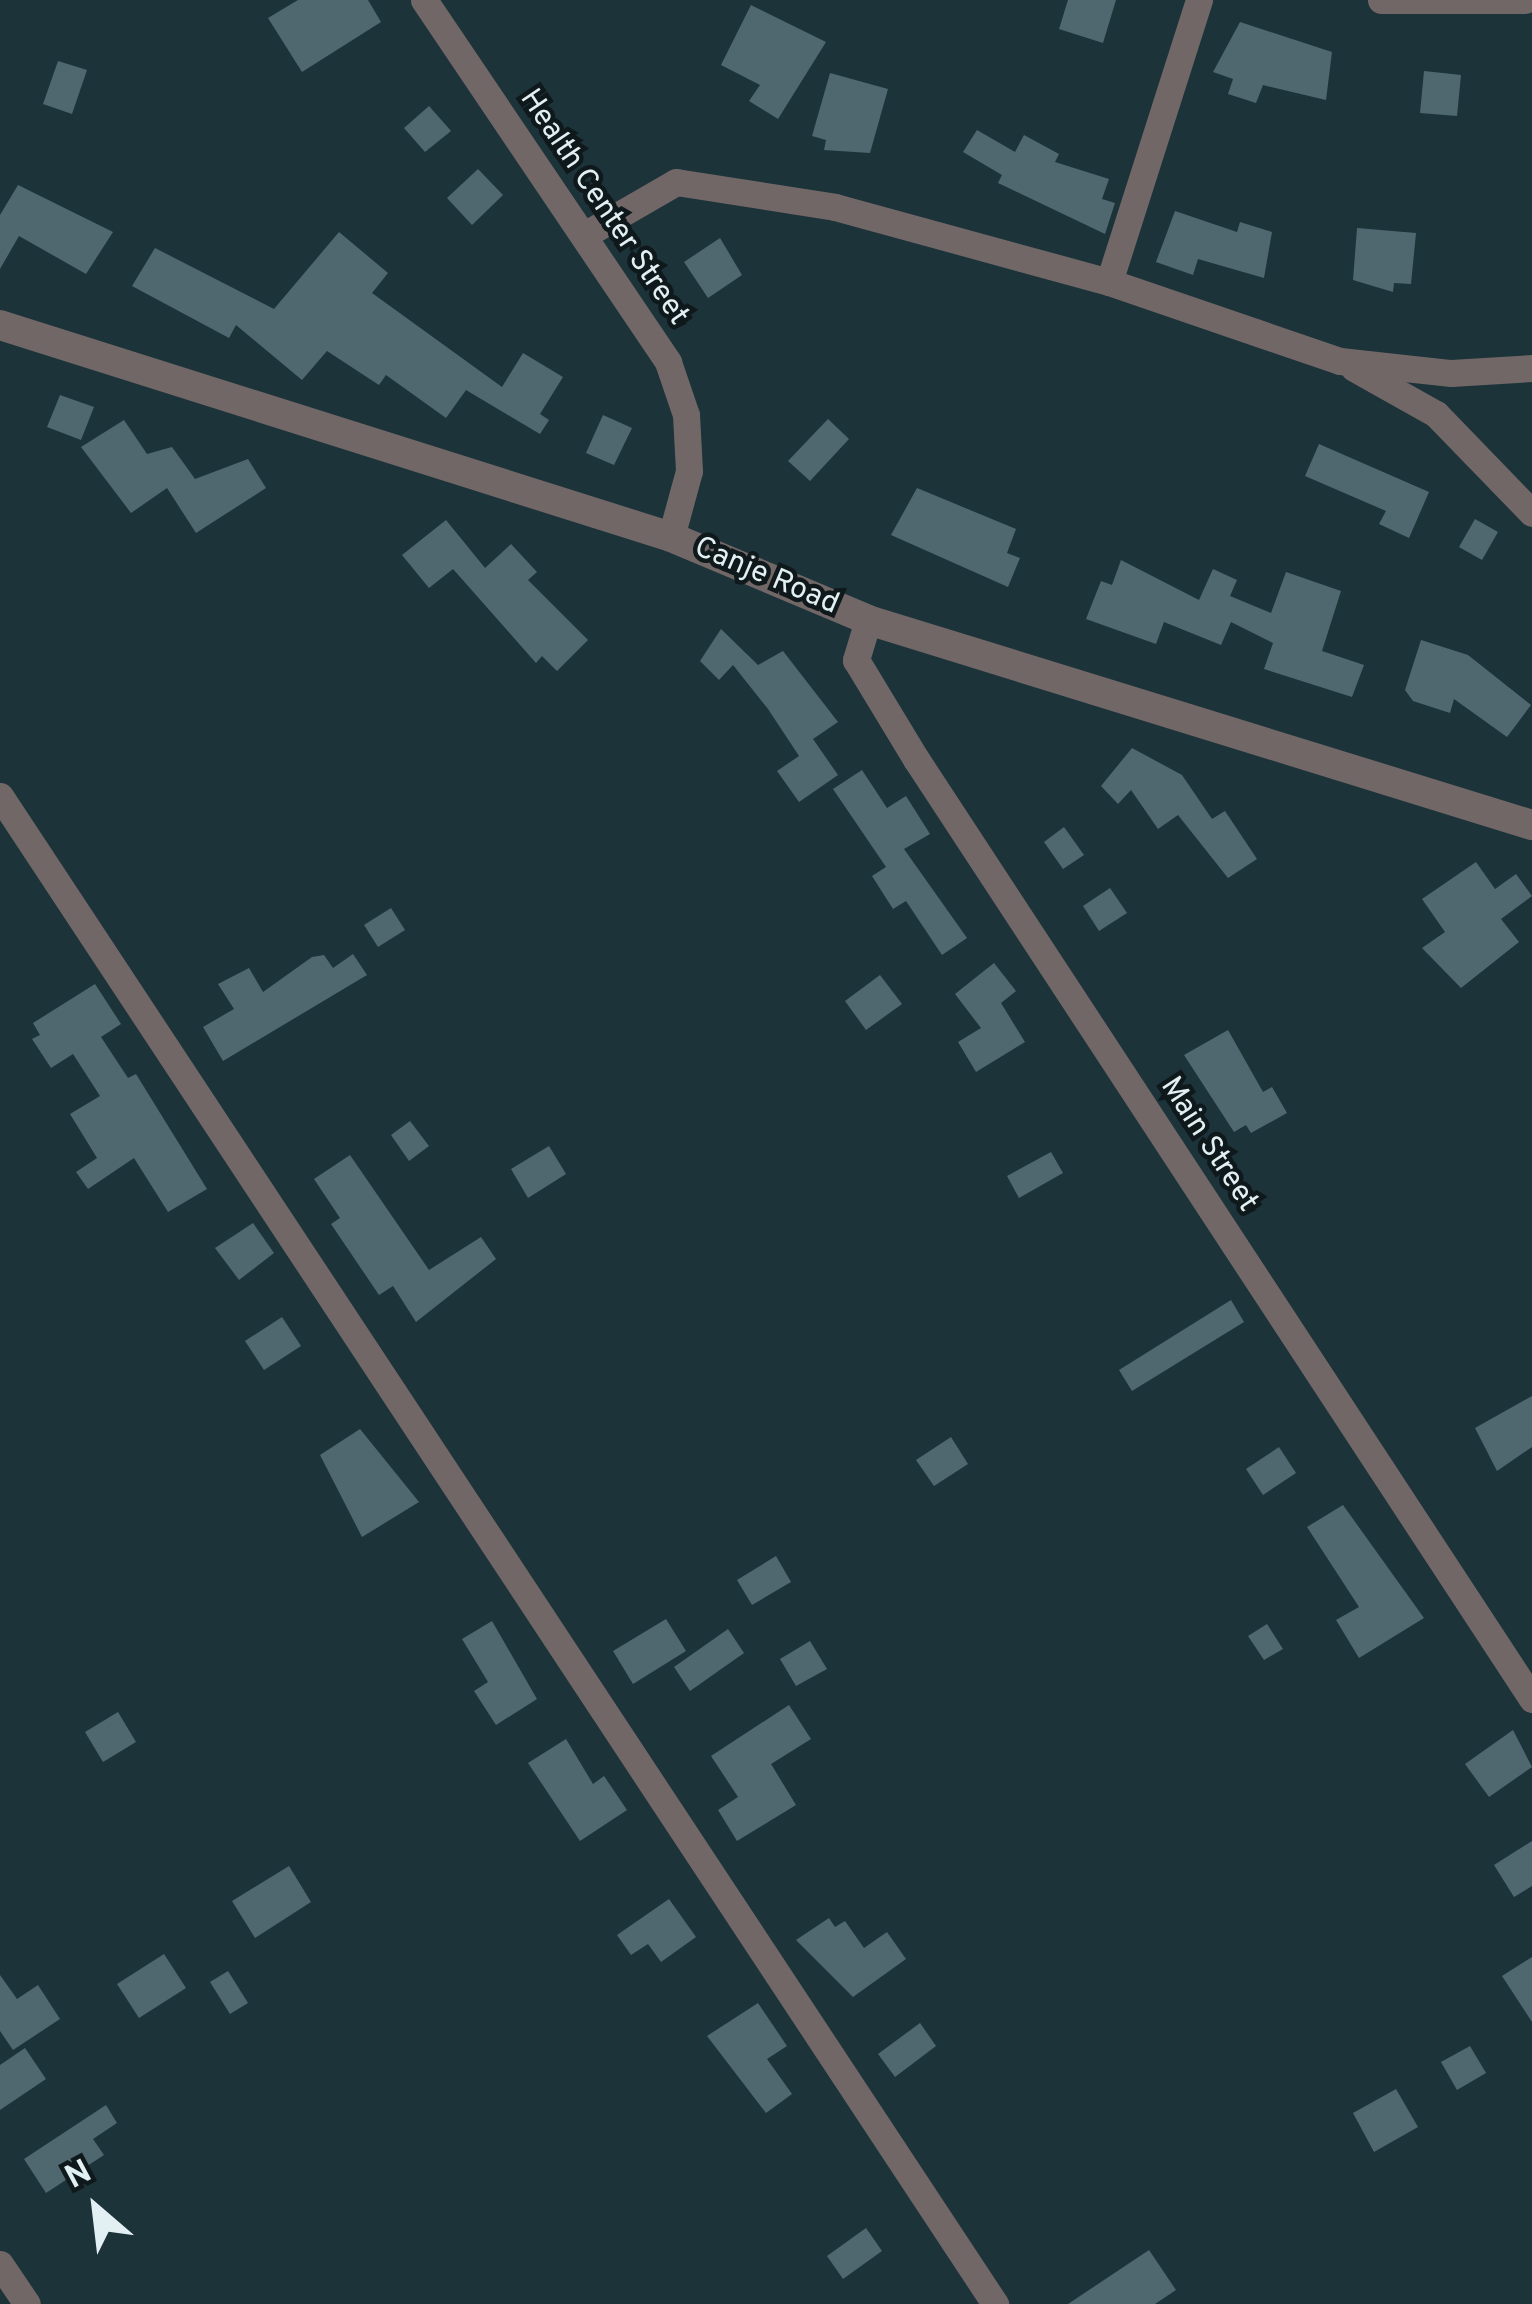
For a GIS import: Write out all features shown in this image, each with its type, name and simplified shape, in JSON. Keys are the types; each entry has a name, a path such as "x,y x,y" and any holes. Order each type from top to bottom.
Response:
{"street":[{"name":"Health Center Street","path":"424,0 668,362 686,416 689,472 671,537"},
{"path":"1109,282 1199,0"},
{"path":"1381,0 1525,0"},
{"path":"586,234 676,182 835,207 1109,282 1340,361 1436,414 1532,512"},
{"name":"Canje Road","path":"0,325 671,537 868,620 1532,825"},
{"path":"1340,361 1451,373 1532,368"},
{"name":"Main Street","path":"868,620 856,660 916,759 1532,1699"},
{"path":"0,796 994,2304"},
{"path":"0,2264 27,2304"}],"building":[{"path":"298,0 368,0 381,22 302,72 268,18"},
{"path":"1068,0 1116,0 1103,43 1059,29"},
{"path":"751,5 826,42 778,119 749,101 760,85 721,65"},
{"path":"1240,22 1332,52 1326,100 1263,85 1256,103 1228,94 1233,79 1213,72"},
{"path":"58,61 87,70 72,114 43,104"},
{"path":"1424,71 1461,75 1457,116 1420,113"},
{"path":"830,73 888,89 870,153 824,150 826,140 812,136"},
{"path":"429,106 451,131 425,152 404,128"},
{"path":"977,130 1015,152 1024,135 1059,154 1055,162 1109,179 1102,199 1115,203 1105,234 998,183 1002,175 963,152"},
{"path":"478,169 503,195 472,225 447,198"},
{"path":"18,185 113,232 86,274 19,236 0,269 0,215"},
{"path":"1175,211 1237,232 1240,222 1272,232 1264,278 1198,259 1193,275 1156,262"},
{"path":"1357,228 1416,233 1411,284 1394,283 1393,292 1353,280"},
{"path":"339,232 388,273 372,293 502,387 523,353 563,377 540,414 549,420 540,434 466,390 446,418 386,375 379,385 327,351 302,380 236,325 229,338 132,286 155,248 274,309"},
{"path":"720,238 742,275 708,298 684,262"},
{"path":"60,395 94,407 81,440 47,427"},
{"path":"603,415 632,428 614,465 586,453"},
{"path":"828,419 849,439 810,481 788,461"},
{"path":"124,420 147,454 172,447 195,479 248,459 266,488 196,533 167,488 131,513 81,447"},
{"path":"1319,444 1429,492 1409,538 1379,524 1386,511 1305,476"},
{"path":"917,488 1016,529 1007,553 1020,558 1008,587 891,535"},
{"path":"1475,519 1498,532 1482,560 1459,547"},
{"path":"446,520 485,568 511,544 537,572 528,580 588,640 557,671 542,656 536,663 453,569 429,588 402,555"},
{"path":"1121,560 1199,600 1213,569 1237,580 1230,596 1271,613 1286,572 1341,591 1322,651 1364,665 1352,697 1264,669 1273,643 1231,622 1221,645 1164,622 1156,644 1086,619 1101,581 1112,585"},
{"path":"721,629 758,665 783,651 838,722 813,739 838,775 799,802 777,771 799,756 768,709 733,665 719,680 700,661"},
{"path":"1421,640 1468,655 1531,705 1507,737 1454,699 1450,713 1413,701 1405,690"},
{"path":"1132,748 1182,775 1212,819 1225,811 1257,859 1228,878 1178,815 1158,829 1131,790 1118,804 1101,786"},
{"path":"862,770 887,808 906,796 930,834 904,849 967,938 942,955 906,901 893,909 872,876 886,867 833,789"},
{"path":"1064,827 1084,855 1063,869 1044,842"},
{"path":"1476,862 1495,889 1516,874 1532,896 1501,919 1519,942 1461,988 1422,948 1445,932 1422,899"},
{"path":"1110,888 1127,913 1099,931 1083,906"},
{"path":"391,908 405,930 378,947 364,925"},
{"path":"353,954 367,975 223,1061 203,1027 234,1009 218,984 249,968 263,992 312,957 324,955 333,968"},
{"path":"994,963 1016,991 1001,1003 1025,1042 976,1072 958,1042 981,1028 955,994"},
{"path":"880,975 902,1004 866,1030 845,1001"},
{"path":"95,984 121,1024 101,1037 128,1078 136,1074 207,1189 168,1212 134,1158 88,1189 76,1172 97,1158 70,1114 100,1096 73,1054 51,1068 32,1039 40,1035 33,1023"},
{"path":"1228,1030 1263,1092 1272,1087 1287,1113 1251,1133 1246,1125 1234,1132 1184,1055"},
{"path":"410,1121 429,1146 409,1161 391,1135"},
{"path":"549,1146 566,1174 528,1198 511,1169"},
{"path":"1051,1152 1063,1173 1019,1198 1007,1176"},
{"path":"350,1155 429,1270 481,1237 496,1259 416,1322 393,1286 379,1295 331,1224 340,1218 314,1179"},
{"path":"253,1223 274,1253 239,1280 215,1248"},
{"path":"1231,1300 1244,1322 1132,1391 1119,1370"},
{"path":"282,1317 301,1346 264,1370 245,1341"},
{"path":"1532,1396 1532,1447 1497,1471 1475,1428"},
{"path":"360,1429 419,1502 362,1537 320,1455"},
{"path":"951,1437 968,1464 934,1486 916,1460"},
{"path":"1279,1447 1296,1473 1263,1495 1246,1469"},
{"path":"1343,1505 1424,1618 1359,1658 1336,1620 1359,1607 1307,1527"},
{"path":"776,1556 791,1582 752,1605 737,1580"},
{"path":"666,1619 686,1651 633,1684 613,1651"},
{"path":"492,1621 537,1699 496,1725 474,1691 488,1682 462,1639"},
{"path":"1267,1624 1283,1649 1264,1660 1248,1636"},
{"path":"728,1629 744,1653 690,1691 674,1667"},
{"path":"810,1641 827,1669 796,1686 780,1659"},
{"path":"789,1705 811,1739 771,1764 796,1805 737,1841 718,1810 738,1797 711,1756"},
{"path":"118,1712 136,1742 103,1762 85,1732"},
{"path":"1513,1730 1532,1767 1489,1797 1465,1764"},
{"path":"566,1739 593,1784 604,1776 627,1810 580,1841 528,1763"},
{"path":"1532,1841 1532,1886 1514,1897 1494,1865"},
{"path":"289,1866 311,1902 255,1938 232,1901"},
{"path":"669,1899 696,1937 661,1962 648,1944 631,1955 617,1935"},
{"path":"829,1918 835,1927 845,1921 864,1948 887,1932 906,1959 853,1997 796,1940"},
{"path":"164,1954 186,1988 139,2018 117,1984"},
{"path":"1532,1957 1532,2022 1502,1976"},
{"path":"228,1971 248,2003 230,2014 210,1982"},
{"path":"0,1975 17,1999 38,1985 60,2019 13,2050 0,2031"},
{"path":"758,2003 787,2046 767,2059 792,2094 766,2113 707,2036"},
{"path":"920,2023 936,2046 895,2077 878,2054"},
{"path":"1470,2046 1486,2073 1457,2090 1441,2062"},
{"path":"25,2048 46,2079 0,2110 0,2065"},
{"path":"1396,2089 1418,2127 1374,2152 1353,2113"},
{"path":"106,2105 117,2123 93,2139 104,2155 46,2193 24,2159"},
{"path":"866,2228 882,2251 843,2279 827,2256"},
{"path":"1149,2250 1176,2290 1155,2304 1068,2304"}]}
